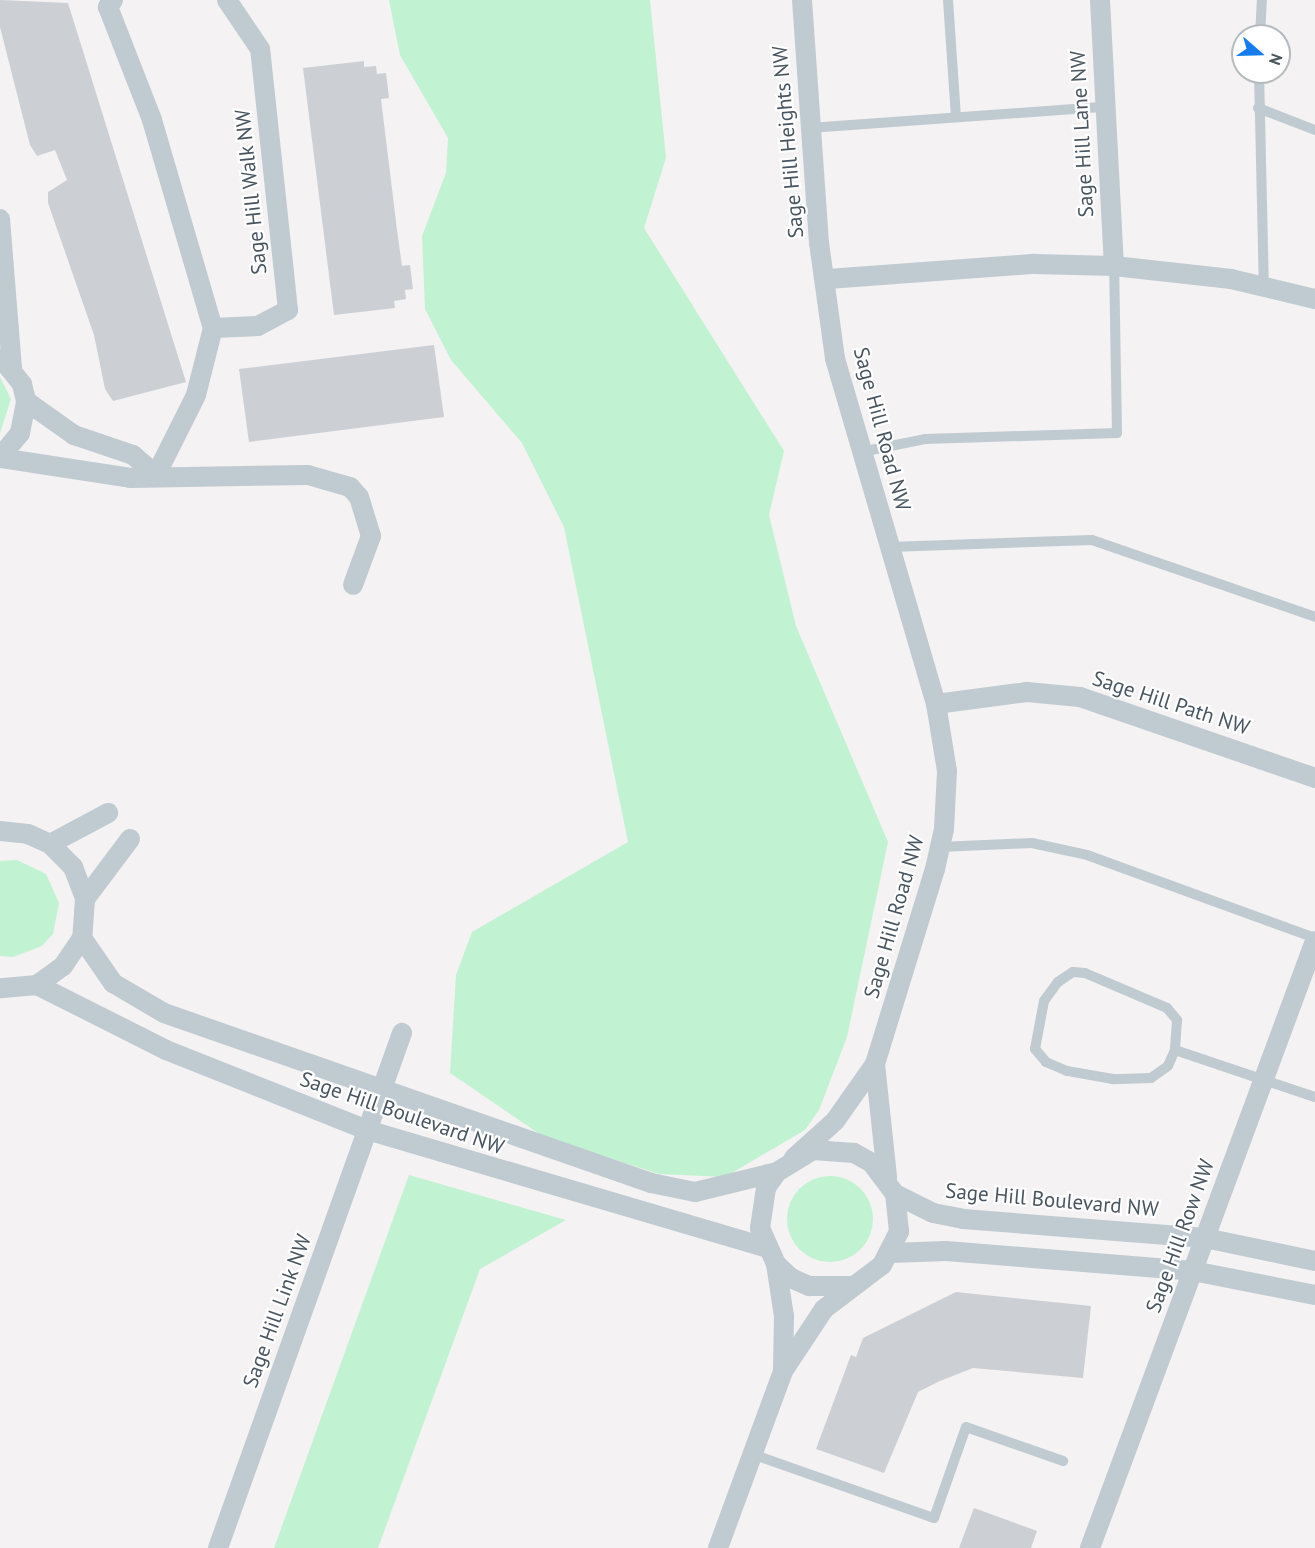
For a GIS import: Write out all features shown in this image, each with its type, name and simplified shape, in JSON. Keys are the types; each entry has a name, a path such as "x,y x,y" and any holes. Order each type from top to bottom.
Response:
{"street":[{"path":"113,0 108,7 152,120 213,328 196,395 156,475"},
{"name":"Sage Hill Walk NW","path":"213,328 258,326 288,310 260,49 227,0"},
{"name":"Sage Hill Heights NW","path":"802,0 809,128 819,243 828,279"},
{"name":"Sage Hill Lane NW","path":"1100,0 1114,266"},
{"path":"0,219 6,363 26,401 74,435 133,455 156,475"},
{"path":"828,279 1034,264 1114,266 1264,286 1315,299"},
{"name":"Sage Hill Road NW","path":"794,1158 835,1121 875,1064 940,846 947,771 936,704 835,358 828,279"},
{"path":"26,401 20,433 0,458 130,478 156,475 308,475 350,487 359,497 371,537 353,585"},
{"name":"Sage Hill Path NW","path":"936,704 1027,692 1080,697 1315,778"},
{"path":"50,844 108,813"},
{"path":"0,988 37,985 63,966 82,938 85,899 73,867 50,844 2,830"},
{"path":"85,899 130,839"},
{"name":"Sage Hill Boulevard NW","path":"82,938 113,983 134,999 381,1090 662,1186 695,1192 777,1172"},
{"name":"Sage Hill Row NW","path":"1090,1548 1315,940"},
{"name":"Sage Hill Boulevard NW","path":"37,985 166,1050 367,1130 765,1247"},
{"name":"Sage Hill Link NW","path":"218,1548 402,1033"},
{"name":"Sage Hill Road NW","path":"875,1064 891,1186"},
{"path":"718,1548 783,1371 824,1309 849,1286 867,1278 891,1253 899,1231 891,1186 872,1163 834,1148 794,1158 777,1172 760,1208 765,1247 776,1264 809,1286 849,1286"},
{"name":"Sage Hill Boulevard NW","path":"891,1186 933,1213 963,1219 1205,1238 1315,1261"},
{"path":"891,1253 946,1251 1193,1271 1315,1294"},
{"path":"776,1264 784,1316 783,1371"}],"lane":[{"path":"948,0 956,117"},
{"path":"1261,24 1262,0"},
{"path":"1259,84 1264,286"},
{"path":"809,128 1104,107"},
{"path":"1258,108 1315,130"},
{"path":"861,452 925,439 1117,433 1114,266"},
{"path":"890,547 1092,540 1315,616"},
{"path":"940,846 1032,843 1087,855 1315,940"},
{"path":"1073,972 1167,1008 1177,1020 1175,1050 1168,1066 1151,1078 1113,1079 1067,1071 1035,1049 1044,1000 1073,972"},
{"path":"1175,1050 1315,1097"},
{"path":"752,1454 934,1518 966,1427 1063,1461"}],"green space":[{"path":"389,0 650,0 666,158 644,228 784,451 769,515 796,626 888,842 847,1037 819,1110 805,1130 725,1177 659,1174 544,1137 450,1073 456,975 472,932 628,842 564,527 522,443 451,360 425,309 422,236 446,173 448,138 400,55"},
{"path":"0,377 11,399 0,433"},
{"path":"17,860 46,874 59,903 53,934 42,946 13,957 0,956 0,861"},
{"path":"409,1175 566,1220 480,1269 378,1548 274,1548"},
{"path":"822,1176 838,1176 861,1188 870,1202 873,1219 870,1236 861,1250 838,1262 822,1262 806,1255 794,1243 787,1227 787,1211 794,1195 806,1183"}],"building":[{"path":"0,0 68,3 186,382 113,401 105,389 94,335 48,203 48,192 67,180 55,150 37,156 30,145 0,27"},
{"path":"364,61 364,67 376,66 377,74 386,73 389,98 381,99 397,230 402,266 410,265 413,289 405,290 406,299 394,301 395,308 334,315 303,68"},
{"path":"434,345 444,417 249,442 239,369"},
{"path":"956,1292 1091,1306 1083,1378 973,1368 940,1381 918,1392 884,1473 816,1449 851,1355 856,1357 863,1338"},
{"path":"974,1508 1037,1531 1031,1548 959,1548"}]}
